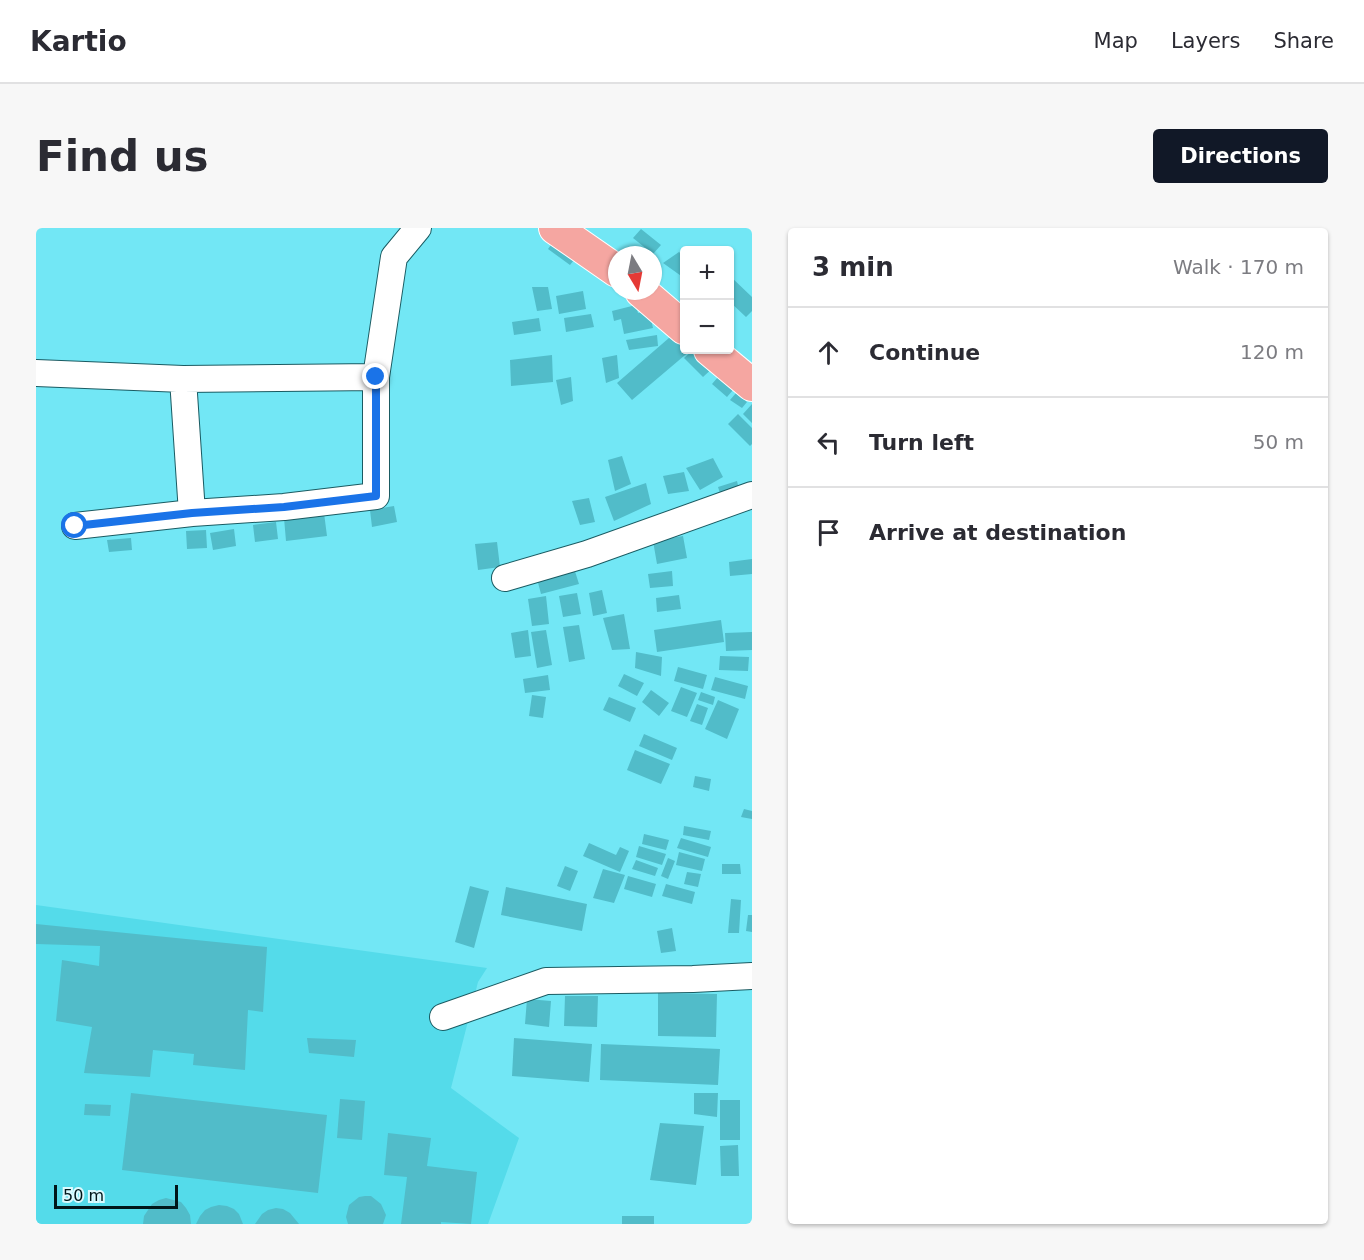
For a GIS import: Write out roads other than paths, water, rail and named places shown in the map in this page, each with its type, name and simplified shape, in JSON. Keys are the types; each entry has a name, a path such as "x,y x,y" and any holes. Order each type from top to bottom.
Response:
{"main road":[{"path":"555,228 608,265"},
{"path":"586,228 610,246"},
{"path":"662,287 680,303"},
{"path":"651,300 680,325"},
{"path":"734,347 752,362"},
{"path":"715,354 752,385"}],"street":[{"path":"75,526 192,513 284,507 376,496 376,377 394,257 418,228"},
{"path":"36,374 183,379 376,377"},
{"path":"183,379 192,513"},
{"path":"506,578 587,554 752,495"},
{"path":"443,1017 546,981 752,976"}]}
